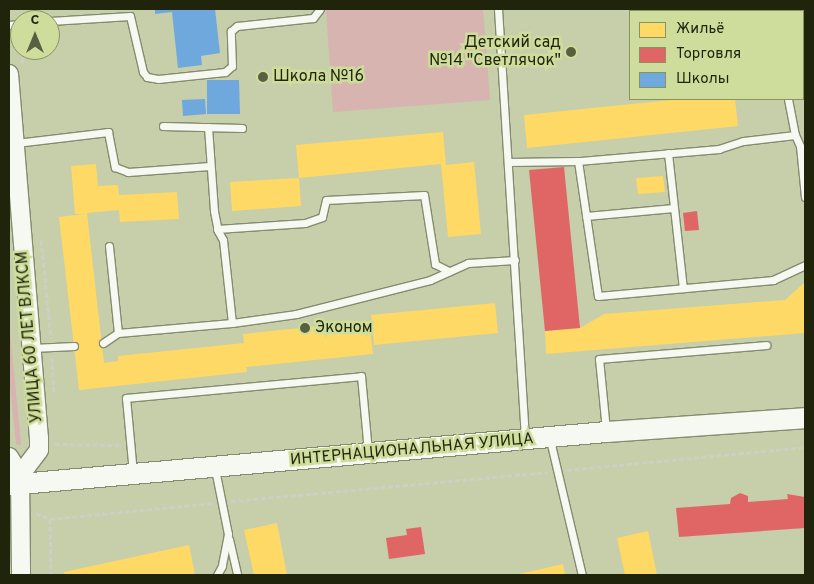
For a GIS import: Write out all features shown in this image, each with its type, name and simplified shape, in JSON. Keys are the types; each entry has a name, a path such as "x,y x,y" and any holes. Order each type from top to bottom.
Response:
{"main road":[{"name":"ИНТЕРНАЦИОНАЛЬНАЯ УЛИЦА","path":"16,481 133,474 606,432 805,418"}],"street":[{"name":"УЛИЦА 60 ЛЕТ ВЛКСМ","path":"16,71 12,143 39,450 16,481"},
{"path":"9,458 16,481 20,508 21,575"}],"lane":[{"path":"60,20 130,16 143,72 147,77 158,79 224,72 232,66 231,31 237,26 313,18 320,9"},
{"path":"498,9 525,440"},
{"path":"788,100 795,135 800,146 805,198"},
{"path":"163,126 242,128"},
{"path":"208,127 217,229 223,240 232,323"},
{"path":"12,143 108,132 115,167 128,172 210,166"},
{"path":"509,162 578,161 719,149 742,141 795,135"},
{"path":"668,153 683,288"},
{"path":"578,161 598,296 773,280 805,265"},
{"path":"217,229 305,223 322,217 326,200 424,195 435,264 449,271"},
{"path":"586,216 674,208"},
{"path":"109,246 118,333"},
{"path":"103,343 118,333 232,323 341,304 430,280 468,263 515,260"},
{"path":"606,432 599,358 766,345"},
{"path":"30,348 74,346"},
{"path":"133,474 126,398 362,376 368,454"},
{"path":"549,437 559,471 582,575"},
{"path":"214,467 223,502 237,575"},
{"path":"217,575 222,566 228,534"}],"path":[{"path":"40,230 52,347 54,397"},
{"path":"55,436 55,446 130,445"},
{"path":"20,508 50,519 805,447"},
{"path":"50,519 51,575"}],"shaded area":[{"path":"326,9 483,9 490,100 333,112"},
{"path":"9,321 20,446 16,444 9,375"}],"building: Жильё":[{"path":"670,100 735,100 738,126 527,148 524,115"},
{"path":"443,132 446,165 474,162 481,234 448,237 441,164 299,178 296,145"},
{"path":"96,164 98,186 118,185 119,195 177,192 179,219 120,222 119,210 87,213 104,363 118,361 118,356 244,343 243,334 369,321 373,354 246,367 247,372 79,390 59,217 85,214 75,214 71,166"},
{"path":"663,176 665,192 638,194 636,178"},
{"path":"299,178 301,206 232,211 230,182"},
{"path":"805,282 805,333 546,354 545,331 580,328 604,314 785,300"},
{"path":"495,303 498,333 374,345 371,315"},
{"path":"277,523 287,575 254,575 244,530"},
{"path":"648,531 657,575 625,575 617,538"},
{"path":"189,545 195,575 65,575 64,572"},
{"path":"563,564 565,575 519,575 519,574"}],"building: Торговля":[{"path":"564,167 580,328 545,331 529,170"},
{"path":"697,211 699,230 685,231 683,213"},
{"path":"740,493 748,496 748,502 788,499 787,494 805,497 805,528 679,537 676,508 730,504 731,498"},
{"path":"421,527 425,554 389,559 386,538 407,535 406,529"}],"building: Школы":[{"path":"155,9 215,9 220,53 201,56 202,65 178,68 172,12 155,14"},
{"path":"207,80 239,80 240,114 207,114"},
{"path":"205,99 206,114 183,116 182,100"}],"place":[{"name":"Детский сад №14 \"Светлячок\"","path":"571,52"},
{"name":"Школа №16","path":"263,77"},
{"name":"Эконом","path":"305,328"}]}
